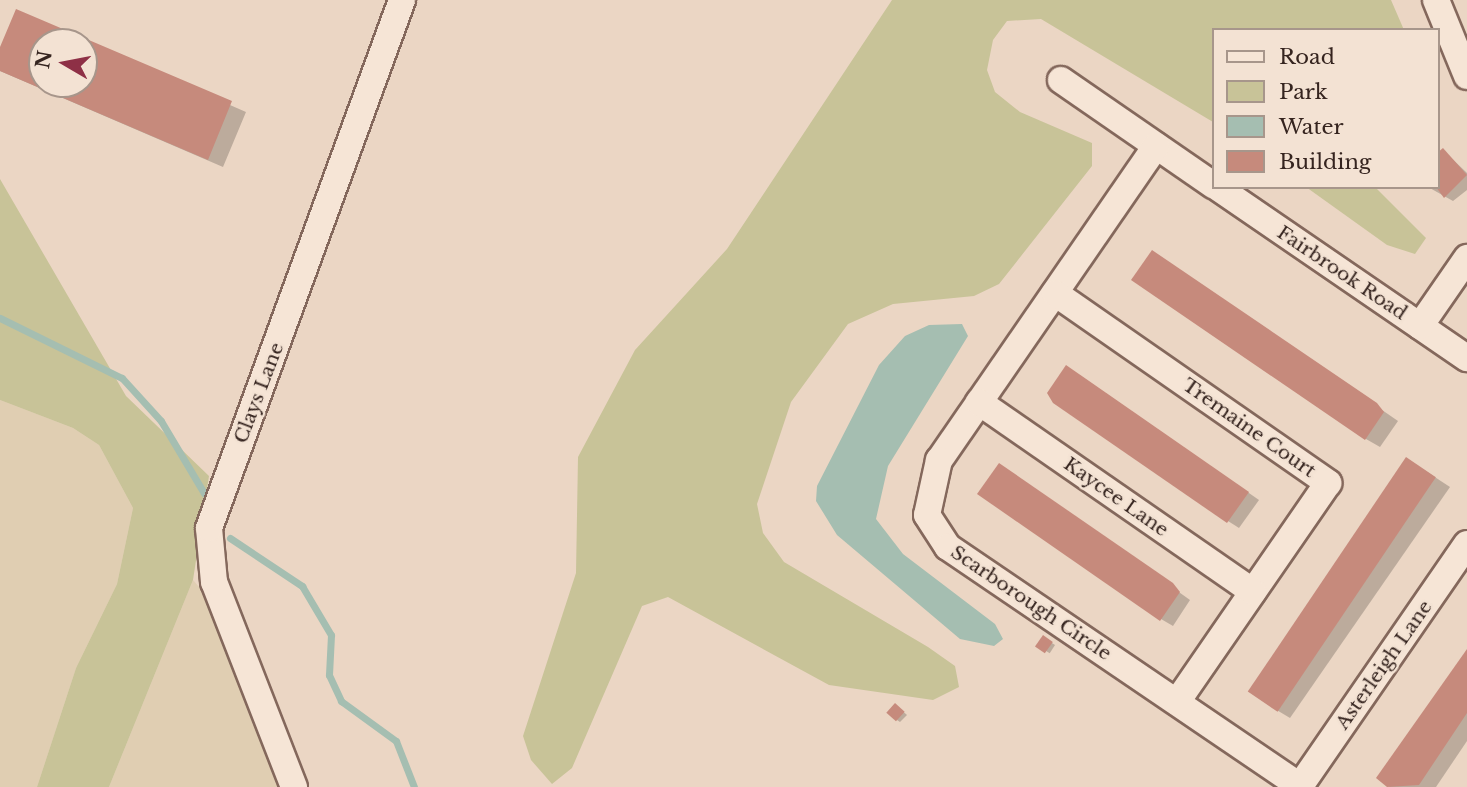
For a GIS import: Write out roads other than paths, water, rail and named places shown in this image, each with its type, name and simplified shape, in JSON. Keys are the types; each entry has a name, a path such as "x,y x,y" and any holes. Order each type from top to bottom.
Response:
{"street":[{"name":"Clays Lane","path":"294,787 214,582 209,528 402,0"},
{"path":"1436,0 1467,76"},
{"name":"Fairbrook Road","path":"1061,80 1212,184"},
{"name":"Scarborough Circle","path":"1156,145 979,402 930,478 927,515 936,534 1301,787"},
{"name":"Fairbrook Road","path":"1219,189 1467,358"},
{"path":"1420,326 1467,258"},
{"name":"Tremaine Court","path":"1055,293 1328,483 1177,702"},
{"name":"Kaycee Lane","path":"979,402 1253,592"},
{"name":"Asterleigh Lane","path":"1301,787 1467,544"}],"water":[{"path":"962,324 968,336 888,466 876,519 903,554 995,624 1003,639 994,646 960,639 837,535 816,501 817,486 879,365 905,336 929,325"}],"waterway":[{"path":"0,318 122,378 161,421 204,493"},
{"path":"230,538 302,586 331,635 329,675 341,701 396,741 414,787"}]}
